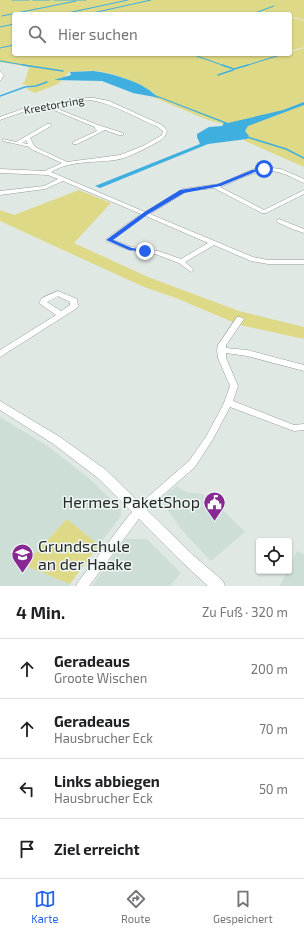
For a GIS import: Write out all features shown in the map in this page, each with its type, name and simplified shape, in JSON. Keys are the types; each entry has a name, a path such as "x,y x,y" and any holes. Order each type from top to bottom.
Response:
{"street":[{"path":"0,72 2,75 0,78"},
{"name":"Kreetortring","path":"0,119 24,110 50,107 79,99 98,100 160,126 165,130 164,135 161,138 139,150 121,156 66,163 46,173"},
{"path":"50,107 97,126 103,130 121,134"},
{"path":"18,143 49,125"},
{"path":"75,144 103,130"},
{"path":"27,138 30,146"},
{"path":"5,140 30,146 66,163"},
{"path":"190,270 181,262 156,252 131,249 108,240 145,214 185,190 215,186 254,171 267,169 285,172 304,181"},
{"path":"0,171 46,173 256,260 304,262"},
{"path":"0,193 45,187 62,179"},
{"path":"215,186 264,212 304,192"},
{"path":"279,221 304,231"},
{"path":"181,262 213,243"},
{"path":"0,354 60,314"},
{"path":"82,586 140,510 192,464 210,437 228,403 234,386 232,377 222,358 221,350 224,341 240,319"},
{"path":"221,350 248,353 304,368"},
{"path":"228,403 294,428 304,427"},
{"path":"0,405 48,435 102,474 188,559 218,586"}],"shaded area":[{"path":"0,0 304,0 304,20 292,17 292,12 12,12 12,56 292,56 292,51 304,48 304,167 245,141 243,126 278,115 226,125 208,120 153,97 154,93 134,82 109,73 95,71 69,72 58,84 35,93 26,89 32,87 22,84 25,81 29,67 0,62"},
{"path":"292,18 304,21 304,47 292,50"},
{"path":"79,190 111,203 74,243 148,277 239,311 304,327 304,339 240,325 176,298 144,287 0,221 0,210 14,215"},
{"path":"0,417 46,445 90,479 121,509 121,516 99,545 67,519 24,565 70,584 69,586 0,586"},
{"path":"177,486 186,492 202,494 214,501 245,532 211,561 181,529 160,499"},
{"path":"67,519 99,545 70,584 24,565"},
{"path":"125,539 147,539 181,573 170,586 92,586"},
{"path":"297,551 304,554 304,586 280,586 286,574 292,574 292,562"}],"water":[{"path":"93,71 135,82 150,90 155,95 228,123 283,110 304,102 304,105 248,126 245,131 249,136 247,139 208,144 100,188 95,186 200,144 197,134 209,127 222,126 224,123 160,98 133,93 102,81 54,80 71,75 70,72"}],"waterway":[{"path":"12,0 29,0"},
{"path":"33,0 50,0"},
{"path":"54,0 86,0"},
{"path":"72,12 128,0"},
{"path":"97,12 151,0"},
{"path":"22,12 76,1"},
{"path":"258,12 274,6"},
{"path":"2,16 12,14"},
{"path":"0,27 12,24"},
{"path":"0,48 12,45"},
{"path":"197,56 225,66"},
{"path":"245,66 277,56"},
{"path":"0,61 30,66"},
{"path":"23,65 63,71"},
{"path":"225,66 234,69 248,65"},
{"path":"218,75 233,70"},
{"path":"0,96 25,87 36,86 47,82"},
{"path":"247,137 286,149 304,158"}],"place":[{"name":"Hermes PaketShop","path":"215,522"},
{"name":"Grundschule an der Haake","path":"23,574"}],"route":[{"path":"145,251 126,248 108,240 145,214 185,190 220,185 254,171 264,169"}]}
